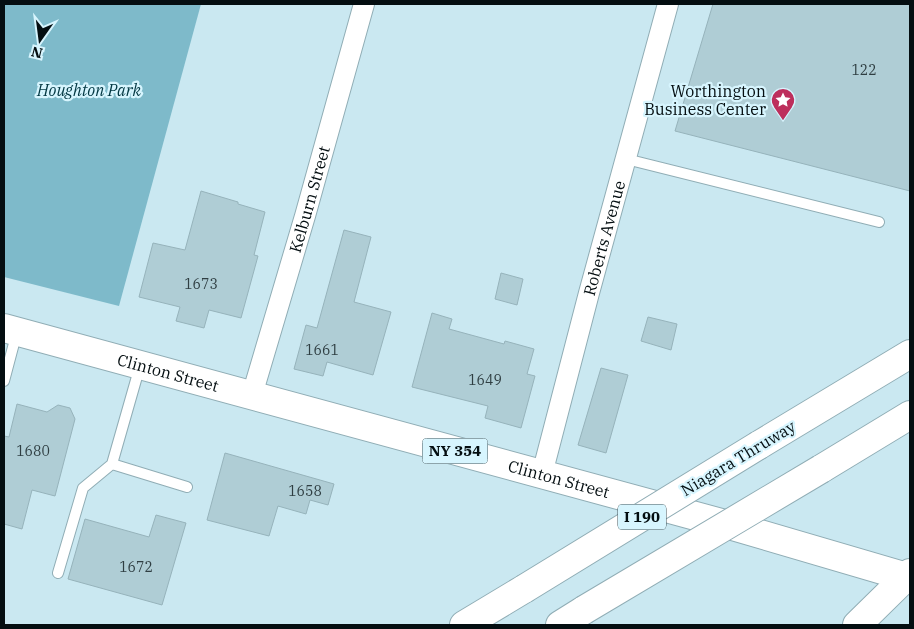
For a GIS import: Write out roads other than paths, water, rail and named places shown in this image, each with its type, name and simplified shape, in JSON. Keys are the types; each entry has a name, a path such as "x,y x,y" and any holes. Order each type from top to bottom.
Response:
{"main road":[{"name":"Clinton Street","path":"10,330 736,527 909,576"},
{"name":"Niagara Thruway","path":"464,625 910,354"},
{"path":"560,625 910,415"},
{"path":"857,625 909,576"}],"street":[{"name":"Kelburn Street","path":"252,395 305,216 364,4"},
{"name":"Roberts Avenue","path":"542,474 668,4"}],"lane":[{"path":"626,159 879,222"},
{"path":"4,381 10,330"},
{"path":"58,573 83,488 112,464 141,365"},
{"path":"112,464 187,487"}],"place":[{"name":"Worthington Business Center","path":"783,121"}],"park label":[{"name":"Houghton Park","path":"89,90"}]}
